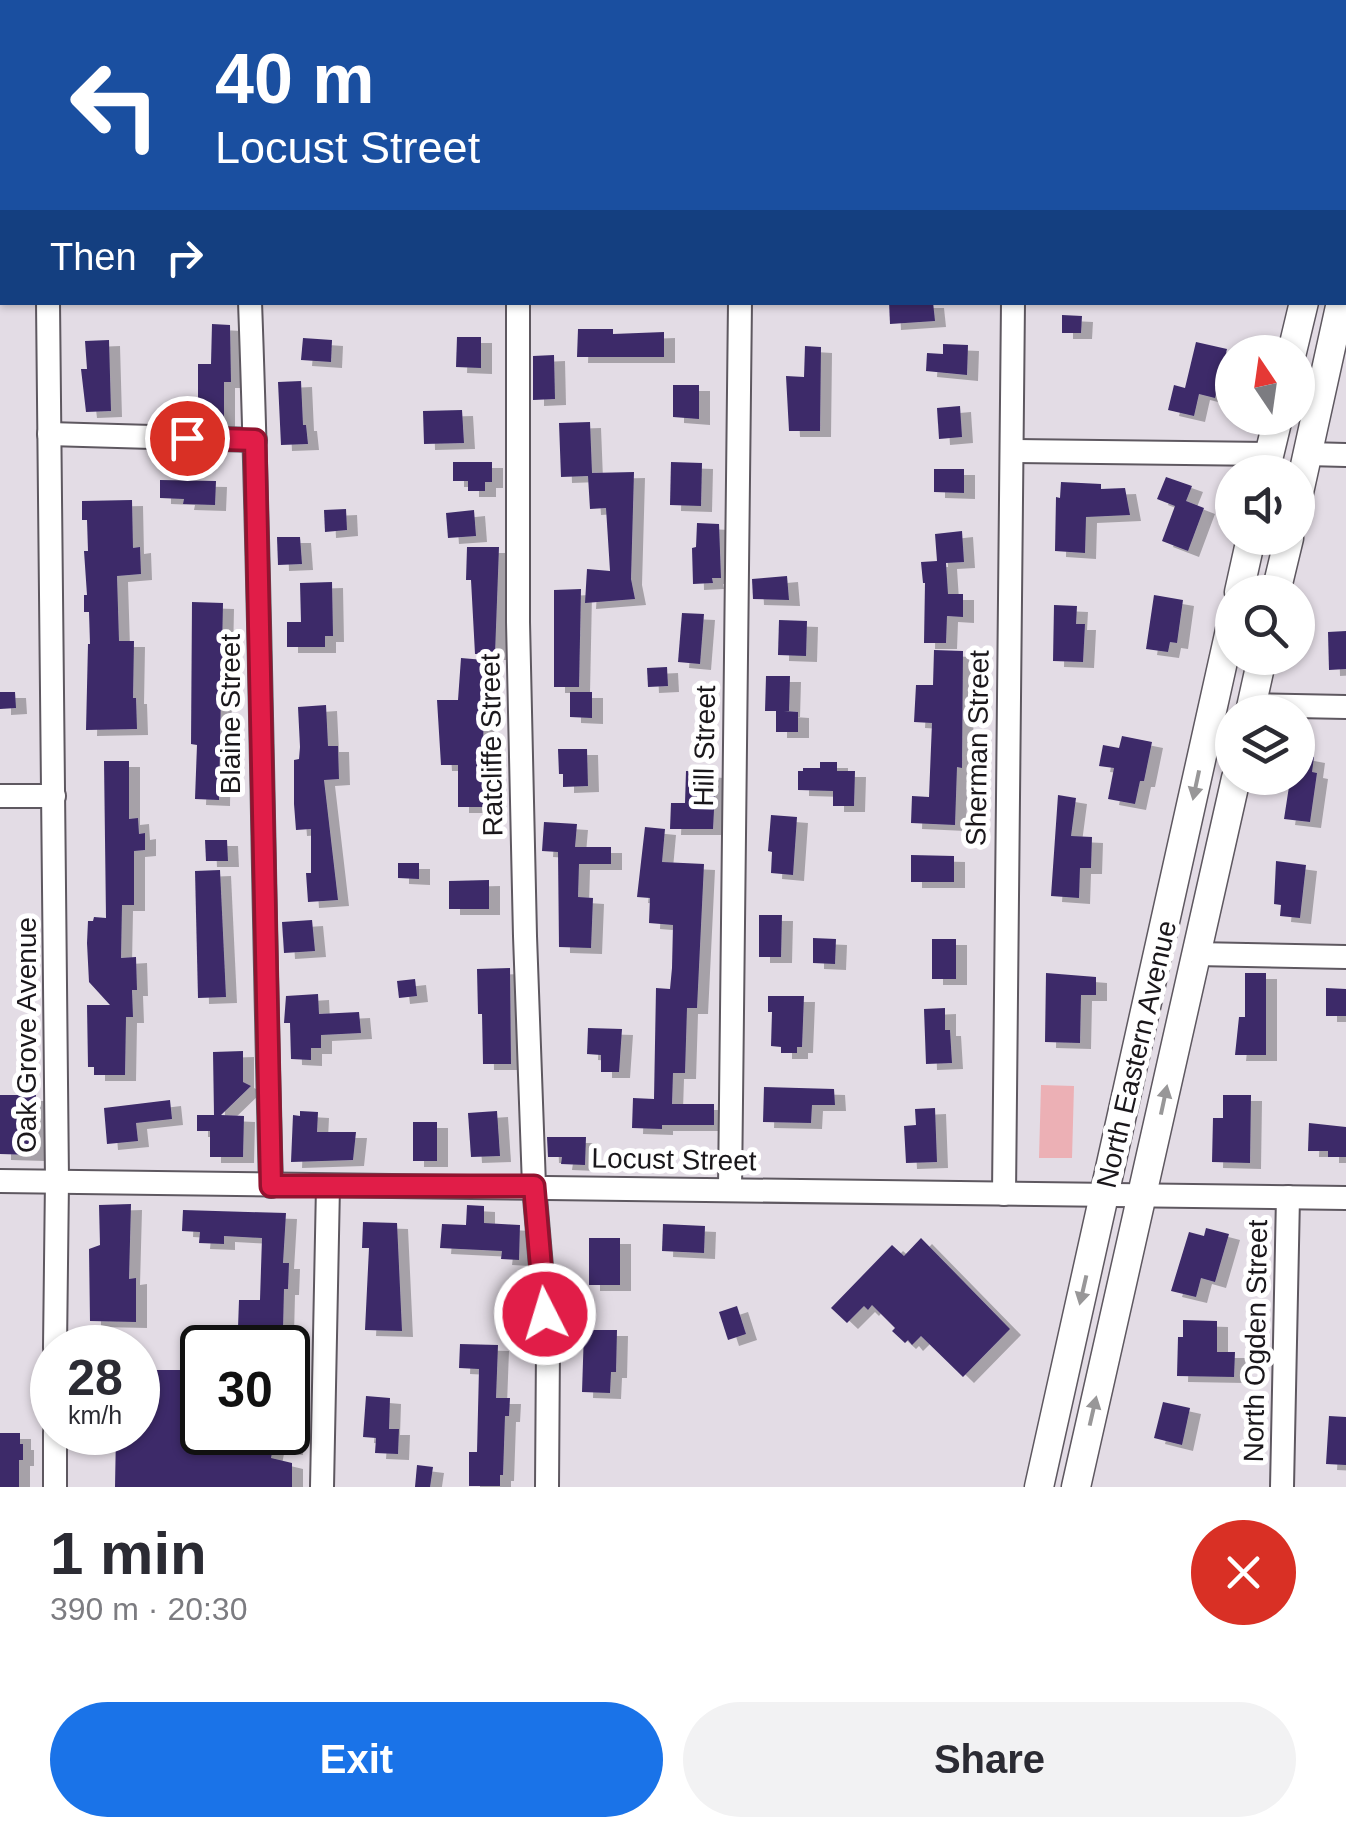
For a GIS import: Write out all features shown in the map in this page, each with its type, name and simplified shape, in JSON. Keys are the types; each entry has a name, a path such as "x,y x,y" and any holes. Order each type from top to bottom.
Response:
{"main road":[{"path":"1296,335 1303,305"},
{"path":"1307,454 1340,305"},
{"name":"North Eastern Avenue","path":"1040,1487 1220,675"},
{"name":"North Eastern Avenue","path":"1076,1487 1232,795"}],"street":[{"name":"Oak Grove Avenue","path":"48,305 55,1325"},
{"name":"Blaine Street","path":"250,305 271,1186"},
{"name":"Ratcliffe Street","path":"518,305 518,642 534,1186 548,1346 547,1487"},
{"name":"Hill Street","path":"730,1190 740,305"},
{"name":"Sherman Street","path":"1004,1194 1013,305"},
{"path":"49,434 255,440"},
{"path":"1012,451 1215,461"},
{"path":"1307,454 1346,455"},
{"path":"1315,708 1346,707"},
{"path":"0,796 54,796"},
{"path":"1196,954 1346,956"},
{"name":"Locust Street","path":"0,1180 1346,1198"},
{"path":"322,1487 328,1186"},
{"name":"North Ogden Street","path":"1282,1487 1288,1197"},
{"path":"55,1455 55,1487"}],"shaded area":[{"path":"1041,1085 1074,1086 1072,1158 1039,1158"}],"building":[{"path":"889,305 933,305 935,321 890,324"},
{"path":"1062,315 1082,316 1081,333 1062,333"},
{"path":"212,324 230,325 231,382 224,382 224,424 209,424 209,408 198,408 198,364 211,364"},
{"path":"578,329 613,329 613,334 664,332 664,357 577,357"},
{"path":"457,337 481,337 481,368 456,367"},
{"path":"303,338 332,340 331,362 301,360"},
{"path":"109,340 111,411 86,412 81,369 87,369 85,341"},
{"path":"1196,342 1215,346 1215,398 1199,394 1194,416 1168,410 1174,385 1185,388"},
{"path":"943,344 968,345 967,375 926,371 927,353 943,354"},
{"path":"805,346 821,347 820,431 789,431 786,376 804,377"},
{"path":"554,355 555,399 533,400 533,356"},
{"path":"301,381 308,444 281,445 278,382"},
{"path":"673,385 699,385 699,419 673,417"},
{"path":"960,406 962,437 939,439 937,408"},
{"path":"462,410 464,443 424,444 423,411"},
{"path":"590,422 592,473 634,472 631,579 635,599 585,603 587,569 610,571 606,508 590,509 588,476 561,477 559,423"},
{"path":"453,462 492,462 492,482 485,482 485,491 468,491 468,481 453,481"},
{"path":"671,462 702,463 701,506 670,505"},
{"path":"934,469 964,469 964,493 934,492"},
{"path":"1166,477 1192,486 1186,501 1204,508 1188,551 1162,541 1175,506 1157,499"},
{"path":"160,480 216,481 215,505 183,504 184,499 160,498"},
{"path":"1061,482 1101,484 1101,489 1125,488 1130,515 1086,517 1085,553 1055,551 1056,497 1060,498"},
{"path":"132,500 133,548 140,547 141,574 117,576 119,641 134,641 137,729 86,730 90,644 89,612 84,612 84,551 88,551 82,501"},
{"path":"346,509 347,530 325,532 324,510"},
{"path":"474,510 476,536 448,538 446,513"},
{"path":"697,523 719,524 721,578 712,578 713,583 693,584 692,548 696,547"},
{"path":"962,531 964,562 946,563 948,594 963,594 963,617 947,616 946,643 924,643 925,583 921,562 937,561 935,534"},
{"path":"277,537 300,537 302,564 278,565"},
{"path":"467,547 499,547 495,654 475,654 471,580 466,580"},
{"path":"787,576 789,600 753,599 752,579"},
{"path":"332,582 333,636 325,636 325,647 287,647 287,622 301,622 300,583"},
{"path":"581,589 579,687 554,687 554,590"},
{"path":"1154,595 1183,600 1177,643 1170,642 1168,652 1146,649"},
{"path":"192,602 223,603 226,690 221,690 219,800 195,799 197,745 191,744"},
{"path":"1054,605 1077,606 1076,624 1085,624 1083,662 1053,661"},
{"path":"682,613 704,614 700,664 678,662"},
{"path":"779,620 807,621 806,656 778,655"},
{"path":"1346,631 1346,669 1329,670 1328,632"},
{"path":"934,650 963,651 962,768 957,767 955,825 911,823 912,796 929,797 932,723 914,722 916,685 933,685"},
{"path":"461,658 484,660 483,772 488,772 490,807 458,807 458,765 441,765 437,700 458,700"},
{"path":"667,667 668,686 648,687 647,668"},
{"path":"766,676 790,676 789,711 784,711 798,712 798,732 776,732 776,711 765,711"},
{"path":"0,692 15,692 16,708 0,709"},
{"path":"570,692 592,692 592,718 570,717"},
{"path":"326,705 328,746 338,746 339,779 324,780 338,900 308,902 306,873 311,873 311,829 296,830 294,804 294,760 299,759 300,747 298,707"},
{"path":"1122,736 1152,742 1135,804 1108,799 1114,768 1099,766 1103,745 1119,748"},
{"path":"558,749 587,749 588,786 563,787"},
{"path":"104,761 129,761 129,819 138,818 139,834 145,833 145,850 134,851 134,905 122,905 121,958 136,957 137,990 132,990 133,1017 126,1017 125,1075 94,1075 94,1067 88,1067 87,1005 110,1005 89,982 87,943 88,921 106,918"},
{"path":"820,762 837,762 837,771 855,771 854,806 833,806 833,791 798,790 798,771 820,768"},
{"path":"686,771 716,772 713,829 670,829 671,803 685,803"},
{"path":"1058,795 1076,798 1071,836 1092,837 1091,868 1080,868 1079,898 1051,896"},
{"path":"1288,795 1314,795 1310,822 1284,819"},
{"path":"771,815 797,817 793,875 771,873"},
{"path":"544,822 577,824 575,847 611,847 611,864 579,864 578,897 593,898 591,948 559,947 558,852 542,851"},
{"path":"645,827 665,829 662,862 704,864 697,1008 687,1008 685,1073 673,1073 672,1104 714,1104 714,1125 632,1128 633,1098 654,1099 656,988 670,989 672,968 673,925 649,923 650,898 637,897"},
{"path":"205,840 227,840 228,861 206,861"},
{"path":"911,855 954,856 954,882 911,882"},
{"path":"1276,861 1306,865 1300,918 1280,916 1281,905 1274,904"},
{"path":"398,863 419,863 419,879 398,878"},
{"path":"220,870 226,997 198,998 195,871"},
{"path":"489,880 489,909 449,909 449,881"},
{"path":"759,915 782,915 781,957 759,957"},
{"path":"312,920 315,951 284,953 282,922"},
{"path":"813,938 836,939 835,964 813,963"},
{"path":"932,939 956,939 956,979 932,979"},
{"path":"510,968 511,1064 483,1064 477,969"},
{"path":"1046,973 1096,977 1096,995 1081,995 1080,1043 1045,1042"},
{"path":"1245,973 1266,973 1266,1055 1235,1055 1239,1017 1245,1017"},
{"path":"415,979 417,996 399,998 397,981"},
{"path":"1326,988 1346,989 1346,1016 1326,1016"},
{"path":"318,994 319,1014 359,1012 361,1033 321,1035 321,1048 311,1048 311,1060 291,1059 290,1023 284,1023 286,996"},
{"path":"768,996 804,996 802,1047 797,1047 797,1053 781,1053 781,1047 771,1046 772,1012 768,1012"},
{"path":"945,1008 952,1063 926,1064 924,1009"},
{"path":"588,1028 622,1029 619,1072 601,1072 601,1055 587,1054"},
{"path":"243,1051 243,1082 251,1086 221,1115 244,1116 243,1157 210,1157 210,1131 197,1131 197,1115 214,1115 213,1052"},
{"path":"764,1087 834,1089 835,1105 812,1105 811,1123 763,1122"},
{"path":"0,1095 36,1095 34,1155 0,1154"},
{"path":"1223,1095 1251,1095 1250,1163 1212,1162 1213,1118 1223,1118"},
{"path":"170,1100 172,1119 136,1123 138,1141 107,1144 104,1108"},
{"path":"935,1108 937,1162 906,1163 904,1126 916,1125 915,1109"},
{"path":"300,1111 318,1112 317,1132 356,1132 353,1160 291,1162 293,1115 300,1116"},
{"path":"497,1111 500,1156 471,1157 468,1113"},
{"path":"413,1122 437,1122 437,1161 413,1161"},
{"path":"1309,1123 1346,1127 1346,1157 1328,1157 1328,1151 1308,1151"},
{"path":"547,1137 586,1137 585,1165 561,1164 562,1157 548,1157"},
{"path":"131,1204 129,1279 136,1278 136,1322 90,1321 89,1249 100,1245 99,1205"},
{"path":"467,1205 484,1206 484,1223 520,1225 519,1260 501,1259 502,1251 440,1248 442,1224 466,1225"},
{"path":"183,1210 286,1213 283,1263 289,1263 283,1325 238,1325 239,1300 260,1300 262,1238 224,1236 224,1244 199,1243 200,1232 182,1231"},
{"path":"363,1222 397,1223 402,1331 365,1330 369,1248 362,1248"},
{"path":"663,1224 705,1226 704,1253 662,1251"},
{"path":"1206,1228 1229,1234 1215,1282 1201,1278 1196,1297 1171,1291 1189,1232 1204,1236"},
{"path":"589,1238 620,1238 620,1285 589,1285"},
{"path":"921,1238 1010,1329 963,1377 921,1336 912,1345 908,1340 905,1343 872,1305 868,1310 864,1306 847,1323 831,1308 892,1245 904,1256"},
{"path":"737,1306 746,1334 728,1340 719,1312"},
{"path":"1183,1320 1217,1321 1217,1352 1235,1352 1234,1377 1177,1376 1178,1337 1183,1337"},
{"path":"584,1330 617,1330 616,1372 611,1372 610,1393 582,1392"},
{"path":"460,1344 498,1345 496,1398 510,1398 500,1486 469,1486 469,1452 477,1452 479,1369 459,1368"},
{"path":"160,1370 180,1370 180,1455 272,1455 271,1458 292,1463 292,1487 115,1487 116,1455 160,1455"},
{"path":"366,1396 390,1398 389,1429 399,1429 398,1454 375,1453 376,1438 363,1437"},
{"path":"1163,1402 1190,1408 1182,1445 1154,1438"},
{"path":"1329,1416 1346,1417 1346,1465 1326,1464"},
{"path":"0,1433 20,1433 23,1460 19,1460 19,1487 0,1487"},
{"path":"417,1465 433,1467 430,1487 415,1487"}],"route":[{"path":"187,438 255,440 271,1186 534,1186 545,1314"}]}
